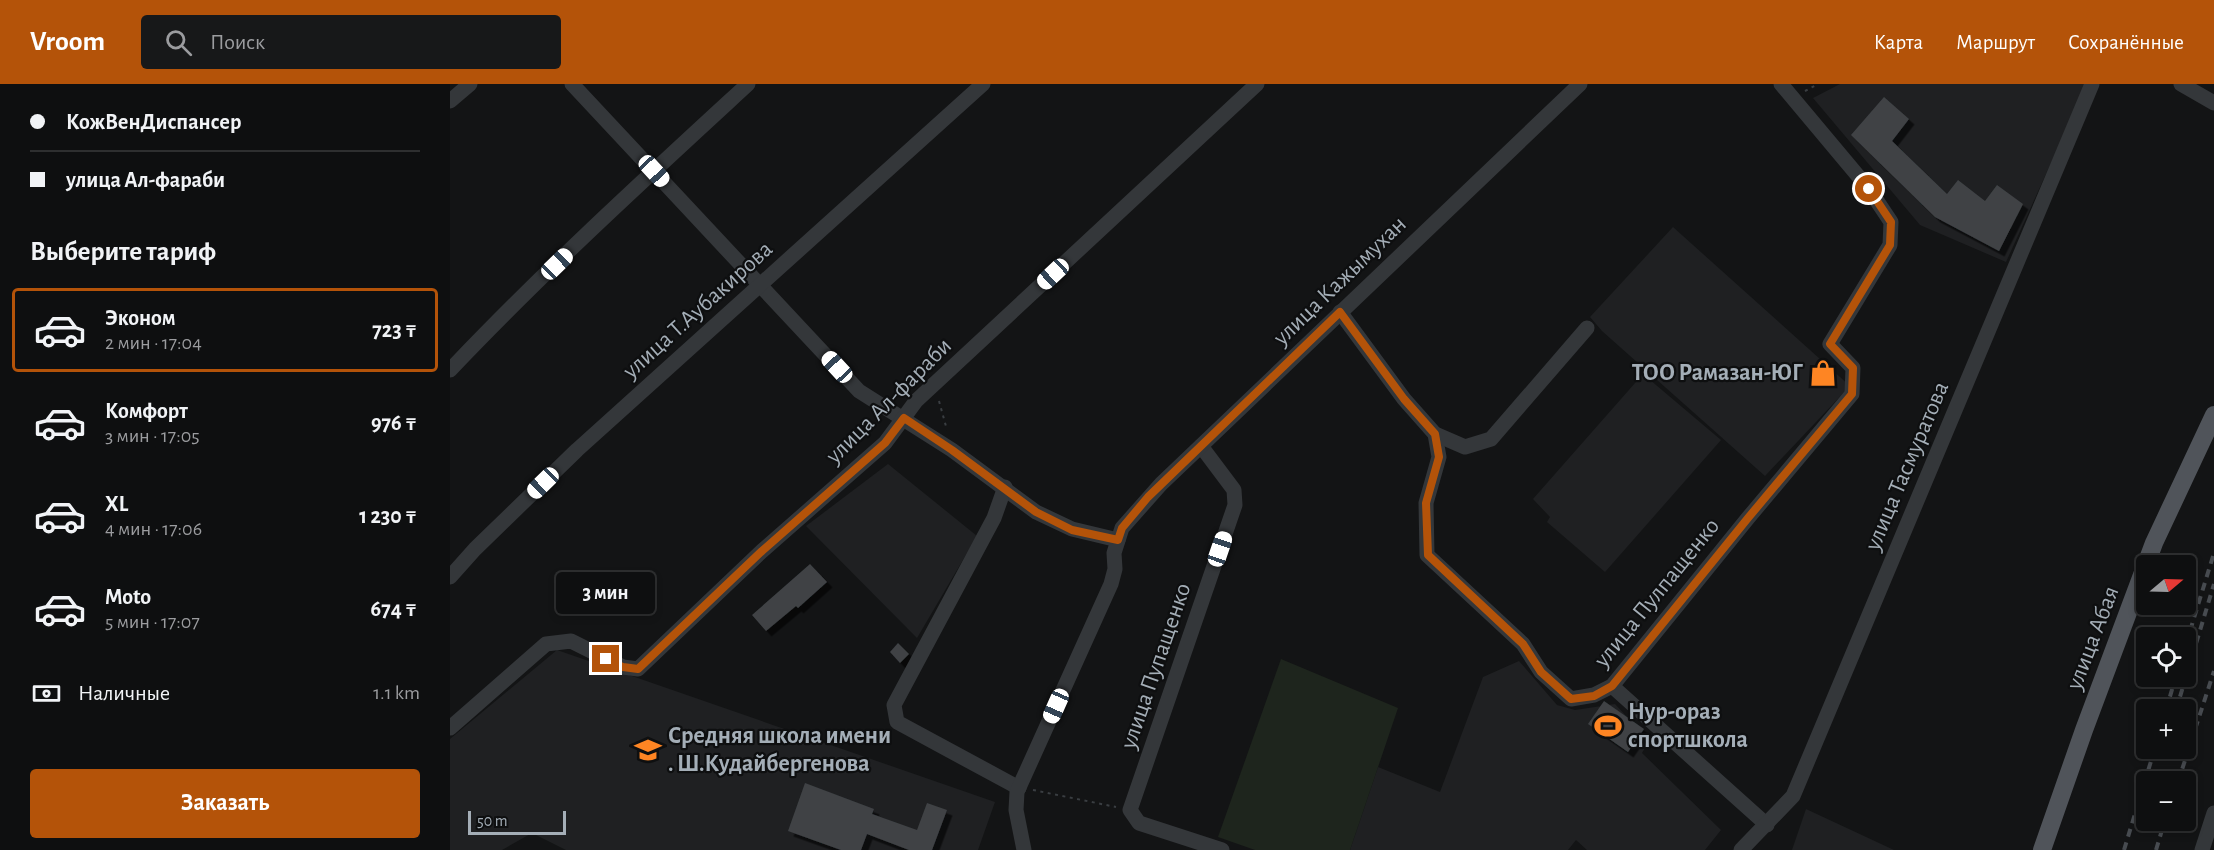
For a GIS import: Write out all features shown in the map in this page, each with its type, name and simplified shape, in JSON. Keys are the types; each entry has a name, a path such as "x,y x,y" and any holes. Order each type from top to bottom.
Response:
{"main road":[{"name":"улица Абая","path":"2042,850 2154,543 2214,415"}],"street":[{"path":"450,101 470,84"},
{"path":"572,84 859,391 952,450 1036,512 1072,530 1118,540 1114,552 1115,569 1112,584 1019,788 1016,810 1024,850"},
{"path":"450,370 492,325 748,84"},
{"name":"улица Т.Аубакирова","path":"450,577 475,549 577,450 983,84"},
{"name":"улица Ал-фараби","path":"450,728 546,644 571,641 623,667 638,669 762,551 885,443 916,401 1257,84"},
{"name":"улица Кажымухан","path":"1118,540 1122,528 1148,497 1580,84"},
{"name":"улица Пулпащенко","path":"1435,434 1439,457 1426,503 1428,555 1523,644 1541,672 1571,699 1594,696 1612,686 1852,394 1853,368 1830,344 1890,245 1891,222 1869,189 1781,84"},
{"name":"улица Тасмуратова","path":"1741,850 1793,796 2092,84"},
{"path":"2181,84 2214,103"},
{"path":"1340,312 1404,399 1435,434 1465,447 1491,439 1587,328"},
{"name":"улица Пупащенко","path":"1130,810 1235,505 1234,490 1201,446"},
{"path":"1005,488 994,518 894,705 897,722 1019,788"},
{"path":"1612,686 1767,825"},
{"path":"1130,810 1139,824 1222,850"},
{"path":"2202,850 2214,813"}],"path":[{"path":"934,385 952,450"},
{"path":"1019,788 1130,810"}],"shaded area":[{"path":"1840,84 2087,84 2006,262 1920,225 1813,98"},
{"path":"1673,227 1850,386 1765,476 1602,331 1590,317"},
{"path":"1643,374 1721,440 1605,572 1547,522 1550,517 1533,499"},
{"path":"888,464 977,536 917,638 806,526"},
{"name":"Средняя школа имени . Ш.Кудайбергенова","path":"557,650 995,802 978,850 566,850 532,833 502,850 450,850 450,739"},
{"path":"1281,659 1398,708 1350,850 1255,850 1218,837"},
{"path":"1519,661 1557,705 1575,710 1615,704 1649,741 1642,753 1721,830 1705,850 1587,850 1576,840 1568,850 1350,850 1378,767 1440,792 1483,677"},
{"path":"1806,809 1894,850 1792,850"}],"building":[{"path":"1884,97 1909,119 1892,141 1947,194 1958,180 1985,201 1997,185 2023,204 1999,251 1935,217 1851,135"},
{"path":"810,564 827,582 798,608 796,606 766,631 752,615"},
{"path":"898,643 909,654 900,663 890,652"},
{"path":"1604,701 1644,729 1628,752 1588,724"},
{"path":"805,783 874,809 872,814 917,830 927,803 947,810 932,850 909,850 867,834 861,850 841,850 788,831"}],"railway":[{"path":"2191,627 2214,553"},
{"path":"2179,699 2214,584"},
{"path":"2182,771 2214,671"},
{"path":"2169,699 2173,687"},
{"path":"2124,850 2152,759"},
{"path":"2156,850 2162,831"}],"place":[{"name":"ТОО Рамазан-ЮГ","path":"1823,373"},
{"name":"Нур-ораз спортшкола","path":"1608,726"},
{"name":"Средняя школа имени . Ш.Кудайбергенова","path":"648,750"}],"route":[{"path":"606,659 623,667 638,669 762,551 885,443 904,418 1036,512 1072,530 1118,540 1122,528 1148,497 1340,312 1404,399 1435,434 1439,457 1426,503 1428,555 1523,644 1541,672 1571,699 1594,696 1612,686 1852,394 1853,368 1830,344 1890,245 1891,222 1869,189"}]}
